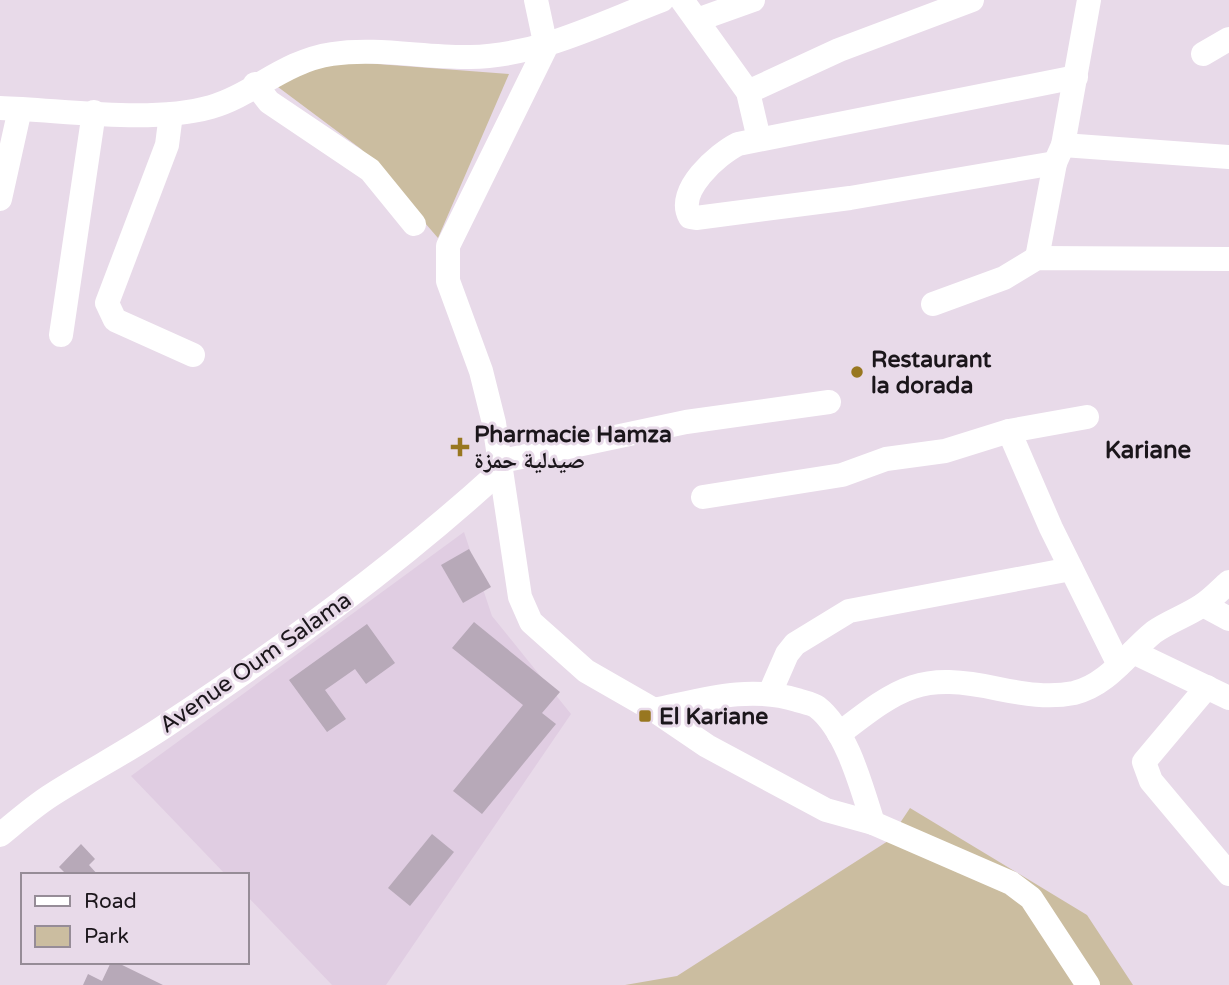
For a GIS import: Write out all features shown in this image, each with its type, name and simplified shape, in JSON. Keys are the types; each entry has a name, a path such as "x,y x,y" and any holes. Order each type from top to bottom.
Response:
{"street":[{"path":"536,0 546,47 448,246 448,281 481,371 494,423 498,467 520,597 531,622 586,671 654,710 707,746 826,810 873,823 1011,883 1031,898 1088,985"},
{"path":"0,199 10,108 171,114 214,106 310,58 337,53 471,57 546,47 662,0"},
{"path":"682,0 748,92 759,139"},
{"path":"697,20 753,0"},
{"path":"748,92 839,50 972,0"},
{"path":"1037,258 1076,77 1089,0"},
{"path":"1203,54 1229,39"},
{"path":"1076,77 738,144 715,160 691,190 687,212 690,217 849,198 1059,154 1229,157"},
{"path":"255,85 270,102 369,170 414,224"},
{"path":"61,335 93,112"},
{"path":"171,114 167,145 107,303 115,320 193,355"},
{"path":"933,304 1004,278 1037,258 1229,259"},
{"path":"498,467 687,422 830,402"},
{"path":"703,497 842,475 886,459 946,451 1009,431 1087,417"},
{"path":"1009,431 1071,569 1126,658 1218,692 1144,762 1151,781 1229,874"},
{"name":"Avenue Oum Salama","path":"0,835 49,797 145,739 355,593 446,521 498,467"},
{"path":"770,692 787,654 795,644 849,611 1071,569"},
{"path":"839,734 884,699 907,686 936,681 969,682 1046,696 1075,693 1102,681 1155,631 1203,605 1229,582"},
{"path":"1203,605 1229,619"},
{"path":"654,710 740,692 770,692 817,707 839,734 859,777 873,823"}],"shaded area":[{"path":"464,532 492,616 571,714 386,985 332,985 248,897 248,873 224,873 131,776"}],"green space":[{"path":"338,61 509,74 438,238 361,149 274,84"},
{"path":"910,808 1087,915 1133,985 625,985 677,976 888,841"}],"building":[{"path":"469,549 491,587 463,603 441,565"},
{"path":"474,622 560,692 542,713 556,724 482,814 453,791 523,705 452,648"},
{"path":"367,624 395,663 366,684 355,669 325,690 346,719 327,732 289,680"},
{"path":"432,834 454,852 410,906 388,888"},
{"path":"81,844 95,859 89,865 96,873 65,873 59,867"},
{"path":"110,964 120,964 163,985 83,985 88,974 102,981"}],"place":[{"name":"Restaurant la dorada","path":"857,372"},
{"name":"Pharmacie Hamza صيدلية حمزة","path":"460,447"},
{"name":"El Kariane","path":"645,716"}],"district":[{"name":"Kariane","path":"1148,450"}]}
